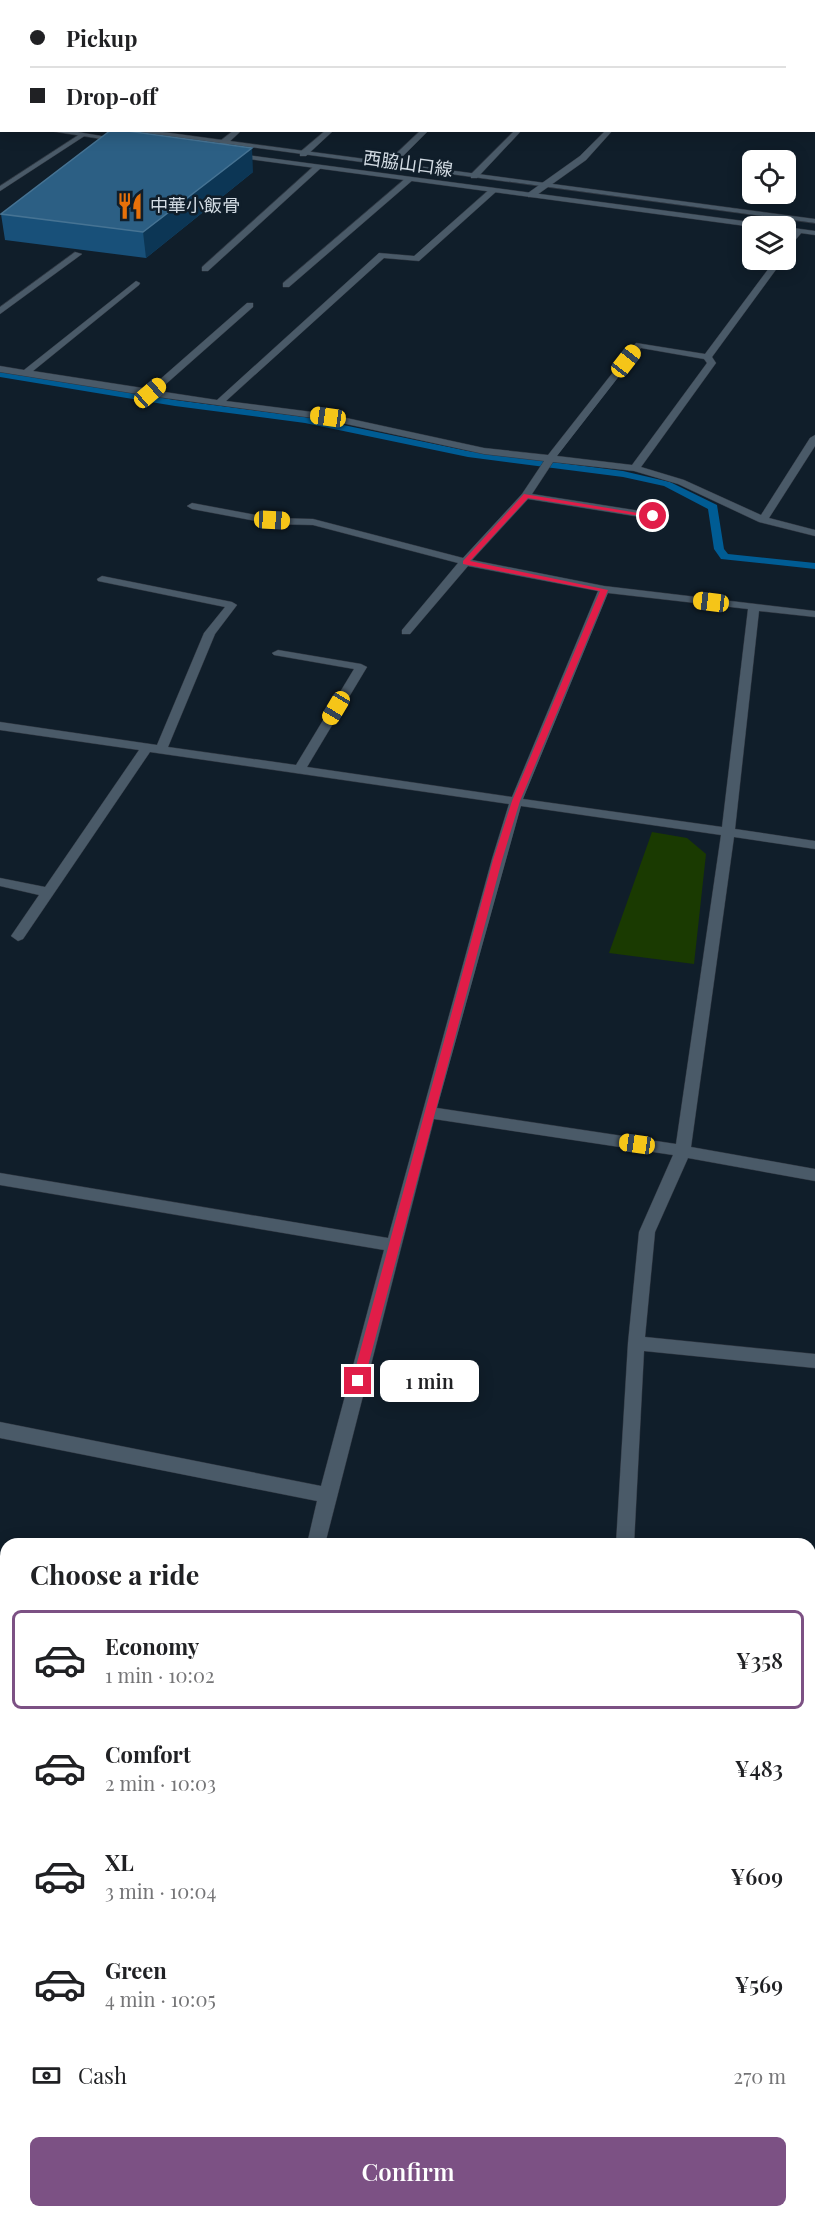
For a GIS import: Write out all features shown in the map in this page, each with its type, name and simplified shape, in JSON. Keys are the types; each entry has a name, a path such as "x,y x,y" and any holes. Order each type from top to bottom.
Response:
{"street":[{"path":"61,132 135,142"},
{"path":"123,141 133,132"},
{"name":"西脇山口線","path":"141,132 815,221"},
{"path":"223,143 237,132"},
{"path":"303,154 329,132"},
{"path":"389,165 424,132"},
{"path":"474,176 517,132"},
{"path":"531,195 583,158 608,132"},
{"path":"0,189 82,135"},
{"name":"西脇山口線","path":"226,154 742,223"},
{"path":"205,269 318,167"},
{"path":"286,285 410,179"},
{"path":"219,403 382,255 416,259 494,190"},
{"path":"796,230 815,233"},
{"path":"796,236 800,231"},
{"path":"0,311 78,254"},
{"path":"707,357 772,270"},
{"path":"26,373 136,283"},
{"path":"150,393 250,305"},
{"path":"406,632 465,562 526,496 547,463 639,345 707,357 712,363 635,468"},
{"path":"0,369 150,393 328,417 547,463 635,468 681,482 764,520 815,533"},
{"path":"764,520 815,438"},
{"path":"526,496 653,516"},
{"path":"192,506 272,520 313,522 465,562 604,590 815,614"},
{"path":"102,579 232,605 210,633 161,750"},
{"path":"317,1538 429,1113 516,801 604,590"},
{"path":"625,1538 636,1343 647,1232 683,1150 728,833 754,607"},
{"path":"278,654 361,667 299,770"},
{"path":"0,726 815,845"},
{"path":"18,936 146,748"},
{"path":"0,882 48,892"},
{"path":"429,1113 683,1150 815,1175"},
{"path":"0,1179 394,1245"},
{"path":"636,1343 815,1361"},
{"path":"0,1430 328,1495"}],"green space":[{"path":"652,832 687,838 706,854 694,964 609,953"}],"building":[{"path":"108,132 135,132 252,148 143,232 1,214"}],"waterway":[{"path":"0,374 175,403 305,420 468,454 623,474 667,484 713,507 719,549 725,557 815,566"}],"place":[{"name":"中華小飯骨","path":"130,206"}],"route":[{"path":"358,1381 431,1103 516,801 604,590 465,562 526,496 653,516"}]}
